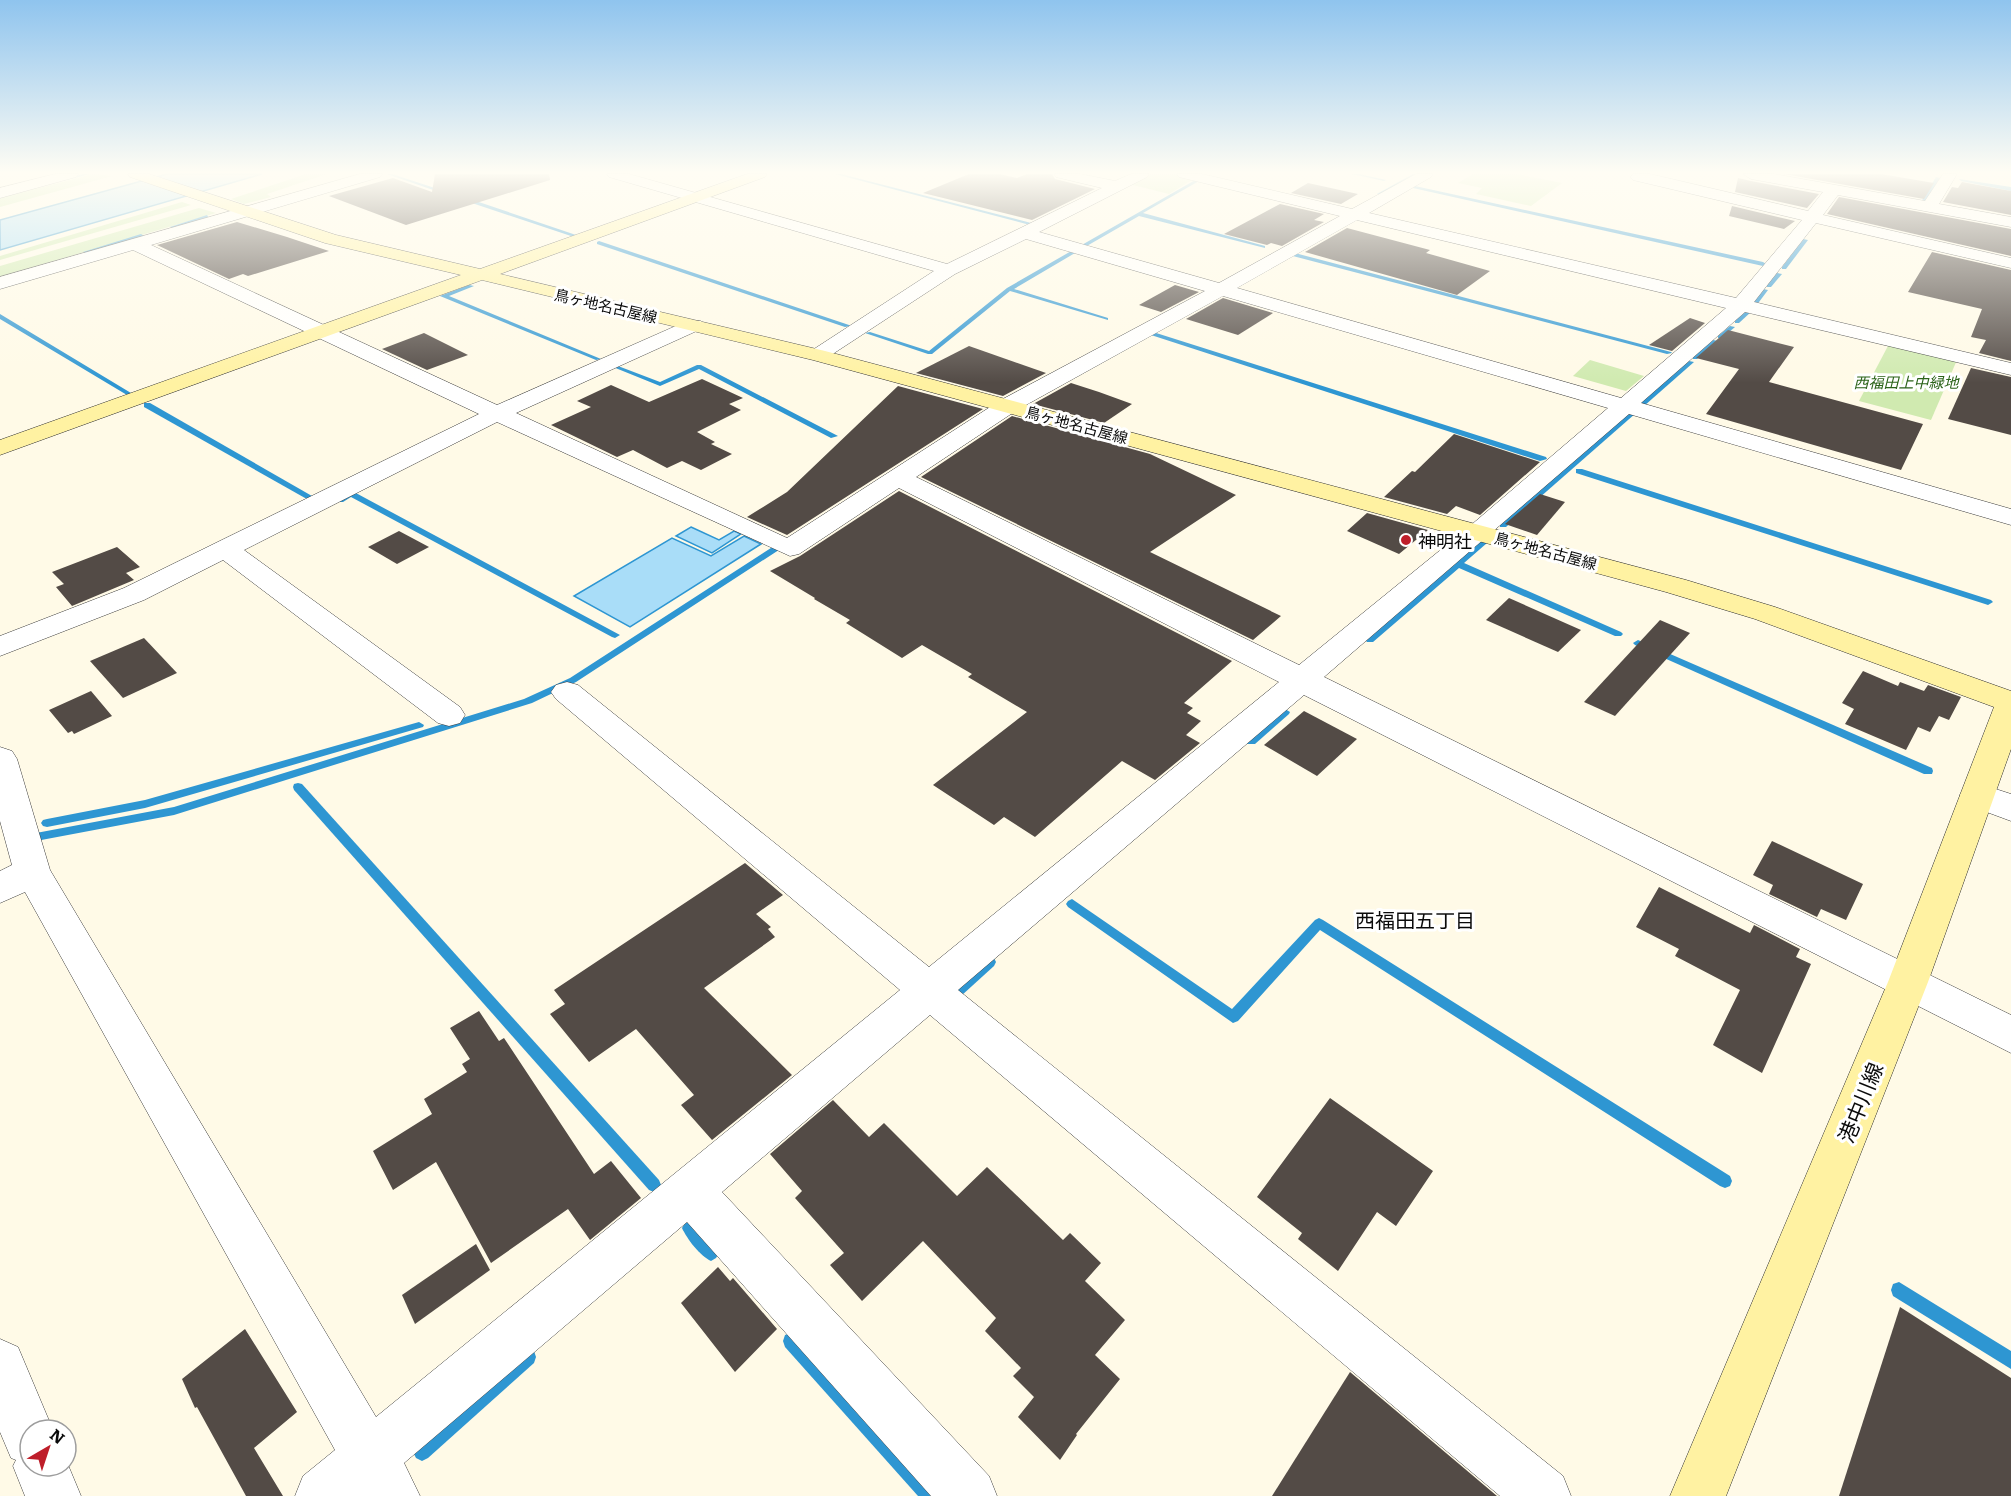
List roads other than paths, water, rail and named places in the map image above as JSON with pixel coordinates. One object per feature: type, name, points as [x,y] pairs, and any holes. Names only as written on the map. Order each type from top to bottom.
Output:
[{"type":"main road","name":"鳥ヶ地名古屋線","points":[[352,244],[818,355],[1479,532],[1765,613],[2011,703]]},
{"type":"main road","points":[[0,448],[565,244]]},
{"type":"main road","name":"港中川線","points":[[1698,1496],[1908,982],[1994,801],[2011,703]]},
{"type":"street","points":[[0,283],[130,244]]},
{"type":"street","points":[[135,244],[321,333],[783,545],[899,478],[1002,403],[1290,244]]},
{"type":"street","points":[[858,244],[949,270]]},
{"type":"street","points":[[818,355],[949,270],[1003,244]]},
{"type":"street","points":[[1062,244],[2011,517]]},
{"type":"street","points":[[1482,244],[2011,369]]},
{"type":"street","points":[[323,1496],[380,1476],[690,1191],[1479,532],[1741,305],[1791,244]]},
{"type":"street","points":[[1928,244],[2011,263]]},
{"type":"street","points":[[0,646],[134,594],[498,413],[694,325]]},
{"type":"street","points":[[899,478],[2011,1035]]},
{"type":"street","points":[[225,549],[448,716]]},
{"type":"street","points":[[567,692],[929,993],[1543,1496]]},
{"type":"street","points":[[0,759],[16,880],[380,1476]]},
{"type":"street","points":[[690,1191],[969,1496]]},
{"type":"street","points":[[0,1365],[21,1418]]},
{"type":"street","points":[[46,1478],[53,1496]]},
{"type":"water","points":[[0,244],[21,244],[0,250]]},
{"type":"water","points":[[691,527],[719,540],[734,531],[741,534],[712,553],[676,536]]},
{"type":"water","points":[[744,536],[761,544],[630,627],[574,596],[672,538],[711,556]]},
{"type":"waterway","points":[[86,252],[114,244]]},
{"type":"waterway","points":[[601,244],[847,326]]},
{"type":"waterway","points":[[1083,246],[1087,244]]},
{"type":"waterway","points":[[1251,244],[1263,247]]},
{"type":"waterway","points":[[1672,244],[1763,264]]},
{"type":"waterway","points":[[1784,268],[1802,244]]},
{"type":"waterway","points":[[1009,289],[1073,252]]},
{"type":"waterway","points":[[1291,254],[1669,353]]},
{"type":"waterway","points":[[1769,286],[1779,274]]},
{"type":"waterway","points":[[471,286],[443,296],[598,359]]},
{"type":"waterway","points":[[868,333],[930,353],[1009,289]]},
{"type":"waterway","points":[[1009,289],[1106,319]]},
{"type":"waterway","points":[[1754,305],[1765,290]]},
{"type":"waterway","points":[[1737,322],[1749,311]]},
{"type":"waterway","points":[[0,316],[129,394]]},
{"type":"waterway","points":[[1720,337],[1732,327]]},
{"type":"waterway","points":[[1153,334],[1543,459]]},
{"type":"waterway","points":[[1695,358],[1715,341]]},
{"type":"waterway","points":[[1641,404],[1691,362]]},
{"type":"waterway","points":[[616,367],[660,384],[699,366],[834,436]]},
{"type":"waterway","points":[[147,405],[308,496]]},
{"type":"waterway","points":[[1503,525],[1632,413]]},
{"type":"waterway","points":[[1579,471],[1988,602]]},
{"type":"waterway","points":[[340,500],[351,494],[615,635]]},
{"type":"waterway","points":[[1458,564],[1484,541]]},
{"type":"waterway","points":[[36,837],[174,811],[528,701],[573,680],[785,542]]},
{"type":"waterway","points":[[1370,640],[1458,564]]},
{"type":"waterway","points":[[1458,564],[1618,634]]},
{"type":"waterway","points":[[1638,643],[1928,771]]},
{"type":"waterway","points":[[1251,741],[1285,712]]},
{"type":"waterway","points":[[47,823],[145,804],[419,725]]},
{"type":"waterway","points":[[298,787],[654,1185]]},
{"type":"waterway","points":[[1072,904],[1233,1017],[1319,923],[1725,1181]]},
{"type":"waterway","points":[[956,992],[990,962]]},
{"type":"waterway","points":[[690,1228],[711,1253]]},
{"type":"waterway","points":[[1899,1290],[2011,1361]]},
{"type":"waterway","points":[[791,1341],[930,1496]]},
{"type":"waterway","points":[[422,1452],[528,1357]]},
{"type":"place","name":"神明社","points":[[1406,540]]},
{"type":"district","name":"西福田五丁目","points":[[1415,919]]},
{"type":"park label","name":"西福田上中緑地","points":[[1906,381]]}]
